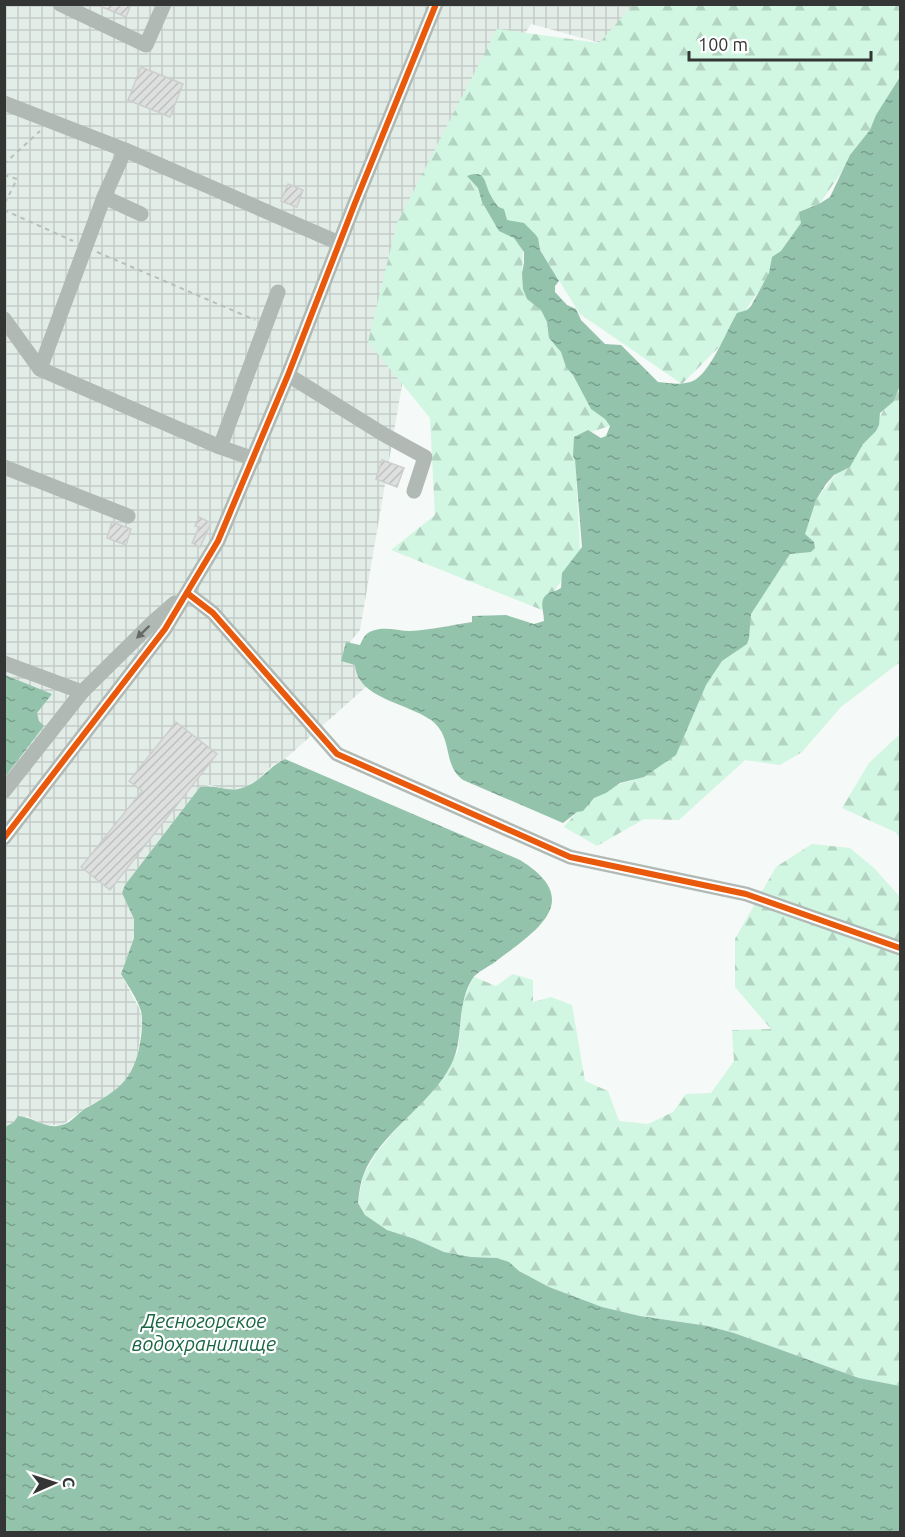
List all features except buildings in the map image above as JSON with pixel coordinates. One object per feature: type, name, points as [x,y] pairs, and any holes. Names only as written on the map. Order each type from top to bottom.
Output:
[{"type":"street","points":[[60,4],[146,45],[164,4]]},
{"type":"street","points":[[4,838],[165,629],[218,541],[254,459],[436,4]]},
{"type":"street","points":[[4,103],[125,150],[339,243]]},
{"type":"street","points":[[40,369],[104,197],[125,150]]},
{"type":"street","points":[[104,197],[141,214]]},
{"type":"street","points":[[220,447],[278,292]]},
{"type":"street","points":[[4,319],[40,369],[220,447],[254,459]]},
{"type":"street","points":[[288,375],[382,434],[425,457],[414,491]]},
{"type":"street","points":[[4,467],[128,516]]},
{"type":"street","points":[[4,791],[82,692],[152,622],[187,593]]},
{"type":"street","points":[[187,593],[213,613],[337,754],[570,857],[746,894],[900,948]]},
{"type":"street","points":[[4,663],[82,692]]},
{"type":"path","points":[[4,175],[17,179],[4,205]]},
{"type":"path","points":[[4,210],[266,325]]},
{"type":"shaded area","points":[[5,5],[680,5],[634,52],[531,24],[439,169],[360,630],[350,642],[368,685],[285,759],[274,764],[252,785],[228,790],[210,785],[200,787],[125,885],[122,893],[134,919],[134,938],[121,974],[140,1010],[142,1023],[137,1059],[130,1077],[115,1092],[87,1107],[62,1125],[44,1125],[27,1116],[5,1127]]},
{"type":"green space","points":[[633,5],[900,5],[900,88],[722,344],[682,384],[580,314],[524,224],[522,273],[610,426],[574,437],[580,552],[542,610],[391,550],[435,515],[430,418],[368,342],[397,223],[497,29],[599,43]]},
{"type":"green space","points":[[900,385],[900,662],[841,707],[802,752],[780,765],[745,760],[679,820],[644,819],[597,846],[564,827],[578,811],[602,792],[632,781],[744,600],[790,553],[802,553],[805,528],[816,500],[879,419]]},
{"type":"green space","points":[[900,734],[900,838],[895,832],[842,808],[869,763]]},
{"type":"green space","points":[[812,844],[850,848],[874,868],[900,897],[900,1386],[859,1378],[734,1333],[708,1326],[640,1316],[602,1307],[549,1287],[519,1271],[508,1262],[497,1258],[471,1257],[444,1252],[387,1230],[365,1215],[358,1203],[363,1176],[377,1152],[449,1068],[458,1051],[463,1000],[474,977],[496,986],[513,974],[533,980],[533,1002],[551,997],[572,1005],[585,1081],[608,1091],[619,1121],[648,1124],[673,1112],[686,1094],[711,1093],[734,1061],[732,1030],[771,1029],[735,987],[735,939],[776,867]]},
{"type":"water","points":[[900,77],[900,385],[894,401],[880,413],[876,431],[863,444],[850,467],[834,475],[816,500],[805,534],[814,542],[815,548],[811,552],[790,554],[751,614],[747,644],[722,661],[706,685],[676,755],[644,777],[620,783],[594,798],[583,811],[577,812],[563,823],[463,780],[452,767],[443,734],[431,720],[374,692],[364,685],[355,665],[341,661],[346,642],[360,645],[366,635],[377,630],[434,629],[472,622],[472,616],[506,615],[534,624],[544,621],[542,605],[544,598],[561,588],[562,573],[582,547],[573,456],[574,437],[588,430],[601,438],[606,436],[610,426],[605,419],[591,409],[573,375],[566,367],[561,352],[549,338],[547,322],[541,310],[527,299],[523,289],[524,252],[514,238],[499,231],[482,202],[478,188],[467,176],[481,175],[498,207],[504,209],[507,220],[524,223],[535,234],[540,250],[559,281],[555,286],[555,292],[567,305],[576,309],[581,320],[605,344],[621,345],[658,382],[686,383],[701,375],[719,349],[737,313],[751,306],[769,273],[772,257],[781,251],[801,223],[799,212],[830,197],[850,155],[870,130],[876,115]]},
{"type":"water","points":[[5,675],[52,694],[37,713],[39,721],[44,726],[5,777]]},
{"type":"water","name":"Десногорское водохранилище","points":[[285,759],[520,860],[540,875],[550,889],[552,902],[548,915],[538,927],[473,978],[467,988],[458,1044],[451,1065],[431,1094],[381,1146],[363,1176],[358,1203],[365,1215],[387,1230],[444,1252],[471,1257],[497,1258],[509,1262],[519,1271],[549,1287],[602,1307],[640,1316],[708,1326],[734,1333],[859,1378],[900,1386],[900,1532],[5,1532],[5,1127],[14,1122],[18,1116],[51,1126],[66,1124],[116,1089],[129,1075],[134,1066],[141,1039],[142,1023],[139,1006],[121,974],[134,938],[134,919],[122,893],[125,885],[200,787],[232,790],[242,788]]},
{"type":"cycle path","points":[[4,838],[165,629],[218,541],[288,375],[436,4]]},
{"type":"cycle path","points":[[187,593],[213,613],[337,754],[570,857],[746,894],[900,948]]}]
